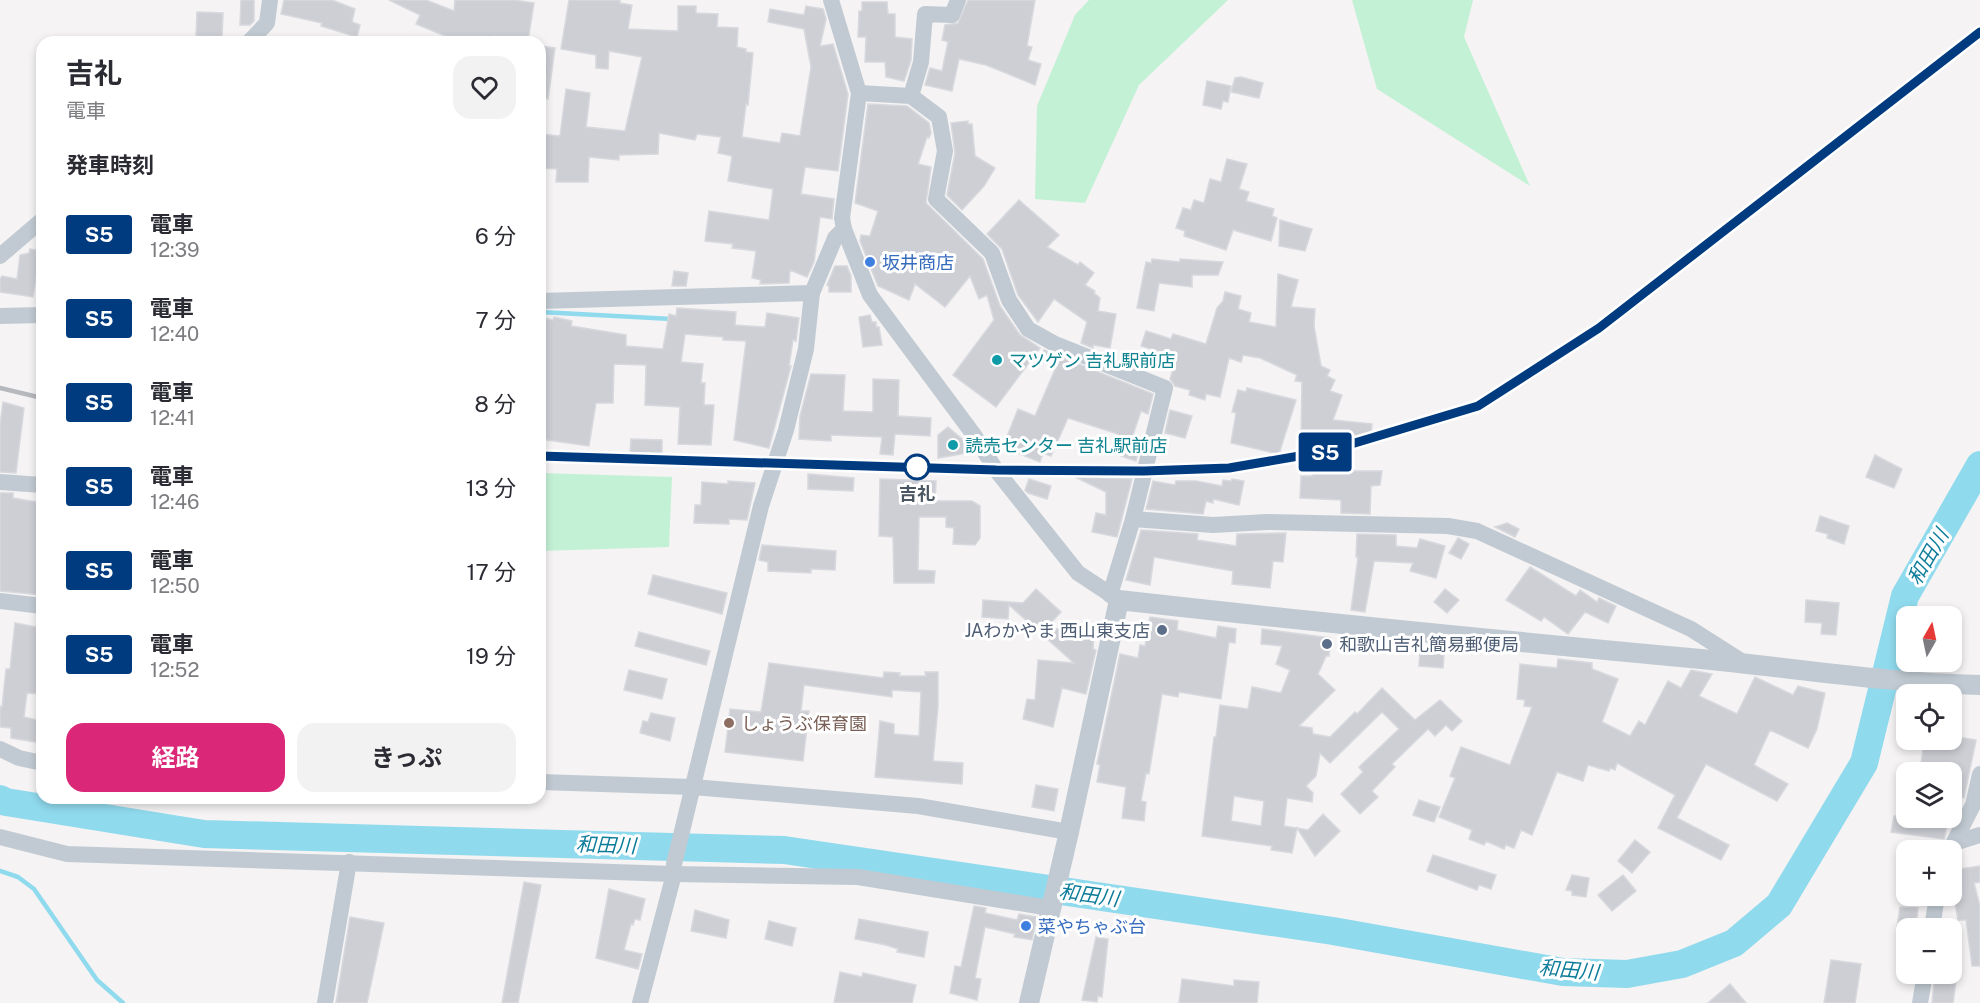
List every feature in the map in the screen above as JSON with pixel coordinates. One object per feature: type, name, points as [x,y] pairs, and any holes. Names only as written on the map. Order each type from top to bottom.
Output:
[{"type":"street","points":[[255,36],[267,23],[270,0]]},
{"type":"street","points":[[831,0],[859,93],[842,218],[844,229],[870,296],[974,435],[996,470],[1078,573],[1115,598],[1365,627],[1928,684],[1980,686]]},
{"type":"street","points":[[911,96],[921,62],[926,14],[952,15],[958,0]]},
{"type":"street","points":[[859,93],[911,96],[939,117],[945,151],[936,199],[992,253],[1009,300],[1028,329],[1055,344],[1165,388],[1115,598],[1069,832],[1029,1003]]},
{"type":"street","points":[[0,256],[36,225]]},
{"type":"street","points":[[640,1003],[761,506],[786,430],[806,349],[812,293],[835,238],[844,229]]},
{"type":"street","points":[[546,301],[812,293]]},
{"type":"street","points":[[0,316],[36,315]]},
{"type":"street","points":[[0,482],[36,485]]},
{"type":"street","points":[[1133,519],[1213,525],[1267,522],[1448,526],[1477,531],[1691,629],[1746,664]]},
{"type":"street","points":[[0,601],[36,605]]},
{"type":"street","points":[[0,749],[19,759],[36,762]]},
{"type":"street","points":[[1956,840],[1973,805],[1980,774]]},
{"type":"street","points":[[546,782],[918,806],[1069,832]]},
{"type":"street","points":[[1962,843],[1980,835]]},
{"type":"street","points":[[0,837],[67,854],[674,869],[858,877],[1051,904]]},
{"type":"street","points":[[325,1003],[349,862]]},
{"type":"street","points":[[1920,1003],[1923,984]]},
{"type":"green space","points":[[1089,0],[1228,0],[1139,85],[1085,203],[1035,199],[1037,106],[1075,15]]},
{"type":"green space","points":[[1352,0],[1473,0],[1464,37],[1530,186],[1377,89]]},
{"type":"green space","points":[[546,473],[672,477],[669,547],[546,551]]},
{"type":"building","points":[[241,0],[254,0],[254,21],[250,25],[240,25]]},
{"type":"building","points":[[284,0],[332,0],[355,9],[352,22],[360,25],[357,36],[354,36],[321,26],[322,23],[281,14]]},
{"type":"building","points":[[389,0],[426,0],[454,11],[455,0],[514,0],[534,3],[529,36],[445,36],[416,24],[420,15]]},
{"type":"building","points":[[569,0],[620,0],[620,3],[632,5],[628,29],[678,31],[678,6],[696,6],[696,13],[718,14],[717,27],[738,28],[737,47],[753,53],[742,137],[780,143],[782,133],[800,136],[811,67],[804,29],[768,22],[770,9],[804,15],[806,6],[823,9],[826,19],[820,46],[833,44],[848,94],[838,171],[805,167],[801,194],[834,199],[832,219],[820,217],[814,262],[807,277],[790,270],[789,283],[760,284],[761,280],[752,278],[756,251],[732,248],[733,244],[705,241],[709,211],[769,220],[773,189],[728,181],[732,156],[718,153],[721,137],[697,134],[695,140],[659,133],[658,154],[619,155],[619,160],[589,157],[588,182],[556,182],[557,169],[546,168],[546,135],[560,136],[566,89],[590,93],[586,127],[625,131],[642,57],[609,51],[608,69],[596,68],[596,55],[561,49]]},
{"type":"building","points":[[968,0],[1035,0],[1027,46],[1032,47],[1028,60],[1041,64],[1035,85],[986,65],[959,59],[952,91],[925,85],[930,68],[942,71],[948,42],[942,40],[945,25],[958,23]]},
{"type":"building","points":[[862,2],[887,2],[888,14],[895,14],[895,37],[912,39],[911,60],[904,81],[886,77],[885,62],[865,62],[866,37],[858,37],[859,11],[862,11]]},
{"type":"building","points":[[197,12],[223,13],[222,36],[196,36]]},
{"type":"building","points":[[546,47],[555,48],[548,99],[546,99]]},
{"type":"building","points":[[1241,77],[1263,83],[1259,98],[1231,92],[1235,78]]},
{"type":"building","points":[[1207,81],[1231,86],[1228,102],[1223,101],[1221,109],[1203,105]]},
{"type":"building","points":[[868,104],[907,106],[929,123],[931,133],[929,138],[927,137],[918,164],[931,167],[926,203],[983,259],[1000,306],[1020,335],[1040,348],[996,407],[953,375],[994,320],[987,295],[979,299],[970,276],[945,307],[915,284],[909,300],[878,286],[860,241],[861,235],[870,236],[878,211],[855,203]]},
{"type":"building","points":[[968,121],[968,124],[972,124],[975,156],[995,168],[984,186],[962,210],[947,195],[955,153],[951,123]]},
{"type":"building","points":[[1227,159],[1247,164],[1239,189],[1249,192],[1246,201],[1274,209],[1272,216],[1277,218],[1271,241],[1233,230],[1226,250],[1184,236],[1185,231],[1176,228],[1183,208],[1191,210],[1194,200],[1204,203],[1210,179],[1221,182]]},
{"type":"building","points":[[1019,200],[1059,235],[1047,247],[1078,265],[1080,262],[1094,273],[1085,285],[1095,291],[1094,293],[1100,298],[1098,311],[1116,314],[1110,348],[1093,345],[1093,348],[1081,343],[1087,322],[1054,299],[1038,322],[1018,295],[1002,249],[987,234]]},
{"type":"building","points":[[1280,220],[1312,229],[1305,251],[1279,246]]},
{"type":"building","points":[[30,249],[36,250],[36,278],[33,297],[0,292],[2,276],[17,279],[20,255],[29,253]]},
{"type":"building","points":[[1152,259],[1180,262],[1180,259],[1223,262],[1218,275],[1192,275],[1192,287],[1159,283],[1154,311],[1137,308],[1146,262],[1151,263]]},
{"type":"building","points":[[835,266],[847,266],[851,276],[851,292],[829,292],[827,285]]},
{"type":"building","points":[[674,271],[688,273],[686,286],[672,286]]},
{"type":"building","points":[[1278,274],[1298,280],[1291,307],[1315,309],[1314,326],[1321,366],[1330,370],[1327,376],[1335,380],[1330,391],[1342,395],[1333,420],[1372,424],[1371,436],[1331,445],[1301,436],[1302,382],[1295,381],[1297,375],[1260,358],[1243,355],[1241,362],[1229,358],[1220,397],[1206,394],[1205,400],[1189,395],[1190,390],[1175,386],[1170,379],[1177,357],[1141,346],[1146,331],[1171,339],[1173,334],[1206,344],[1217,308],[1223,301],[1225,292],[1241,296],[1238,309],[1251,313],[1249,322],[1276,327]]},
{"type":"building","points":[[677,308],[736,312],[735,325],[765,327],[767,313],[799,318],[796,341],[793,340],[789,366],[791,366],[769,448],[734,440],[746,341],[685,334],[681,362],[703,364],[701,383],[705,383],[704,405],[714,405],[711,445],[678,444],[680,407],[645,405],[646,365],[614,364],[613,403],[596,403],[589,446],[546,440],[546,318],[553,320],[554,317],[572,321],[571,326],[626,335],[626,346],[663,349],[669,314],[676,316]]},
{"type":"building","points":[[870,315],[872,322],[876,322],[876,327],[879,327],[882,345],[863,347],[859,317]]},
{"type":"building","points":[[1044,350],[1153,394],[1148,414],[1141,411],[1131,441],[1140,444],[1136,461],[1112,453],[1118,434],[1068,418],[1051,456],[1043,453],[1040,462],[1017,453],[1010,441],[1006,439],[1018,409],[1035,416],[1056,367],[1039,361]]},
{"type":"building","points":[[811,374],[845,375],[843,411],[873,412],[873,379],[899,380],[898,416],[931,418],[930,436],[895,434],[893,455],[880,454],[882,437],[831,435],[831,441],[799,439],[800,416]]},
{"type":"building","points":[[1247,388],[1296,400],[1279,454],[1231,443],[1236,413],[1232,412],[1238,390],[1246,392]]},
{"type":"building","points":[[3,402],[24,408],[16,473],[0,472],[0,425]]},
{"type":"building","points":[[1170,410],[1192,416],[1185,438],[1165,433]]},
{"type":"building","name":"読売センター 吉礼駅前店","points":[[948,427],[967,443],[973,452],[938,458],[938,435]]},
{"type":"building","points":[[631,439],[662,440],[662,454],[630,453]]},
{"type":"building","points":[[1875,455],[1902,469],[1894,488],[1866,477]]},
{"type":"building","points":[[1342,471],[1382,471],[1380,485],[1371,486],[1370,514],[1341,513],[1341,500],[1300,498],[1301,476],[1312,476],[1312,472],[1342,473]]},
{"type":"building","points":[[808,474],[854,478],[853,491],[808,489]]},
{"type":"building","points":[[1075,477],[1132,479],[1117,537],[1092,532],[1096,513],[1106,515],[1106,492]]},
{"type":"building","points":[[880,479],[936,481],[935,501],[972,501],[980,506],[980,538],[975,545],[953,544],[954,528],[946,527],[946,517],[919,517],[918,570],[935,571],[934,583],[894,583],[893,537],[879,536]]},
{"type":"building","points":[[1029,479],[1051,486],[1047,499],[1025,490]]},
{"type":"building","points":[[1232,479],[1244,481],[1239,505],[1213,499],[1213,503],[1206,501],[1203,514],[1146,509],[1153,481],[1175,485],[1176,481],[1196,481],[1222,486],[1223,480],[1231,481]]},
{"type":"building","points":[[728,481],[755,483],[747,520],[729,519],[729,524],[694,523],[695,505],[701,505],[702,482],[728,484]]},
{"type":"building","points":[[0,493],[13,493],[13,498],[36,502],[36,594],[0,591]]},
{"type":"building","points":[[1820,516],[1849,526],[1844,544],[1827,538],[1828,534],[1816,531]]},
{"type":"building","points":[[1507,523],[1519,529],[1515,537],[1495,527]]},
{"type":"building","points":[[1141,530],[1198,534],[1197,540],[1236,546],[1237,534],[1286,533],[1283,562],[1273,561],[1270,588],[1232,584],[1233,571],[1154,557],[1150,585],[1126,580]]},
{"type":"building","points":[[1357,534],[1396,535],[1396,546],[1417,548],[1420,539],[1445,546],[1436,578],[1410,571],[1413,563],[1374,561],[1365,612],[1351,610],[1358,557],[1356,557]]},
{"type":"building","points":[[1458,538],[1469,544],[1461,559],[1449,553]]},
{"type":"building","points":[[762,545],[836,551],[835,570],[811,569],[811,573],[768,571],[768,562],[759,560]]},
{"type":"building","points":[[1530,567],[1576,596],[1580,590],[1597,602],[1599,598],[1616,606],[1608,623],[1585,612],[1568,634],[1544,617],[1541,621],[1506,600]]},
{"type":"building","points":[[653,575],[727,593],[722,614],[648,594]]},
{"type":"building","points":[[1036,589],[1061,612],[1046,628],[1094,632],[1093,649],[1096,650],[1086,694],[1062,688],[1053,727],[1023,719],[1027,699],[1035,700],[1038,660],[1074,663],[1009,605],[1008,619],[982,617],[983,600],[1023,603]]},
{"type":"building","points":[[1445,589],[1459,600],[1447,613],[1434,602]]},
{"type":"building","points":[[1806,600],[1839,603],[1836,635],[1821,634],[1822,623],[1805,622]]},
{"type":"building","points":[[1150,617],[1178,621],[1177,630],[1216,638],[1218,626],[1236,629],[1235,643],[1229,642],[1221,699],[1179,692],[1178,697],[1162,694],[1149,774],[1146,773],[1141,801],[1146,802],[1144,821],[1122,818],[1126,787],[1097,782],[1100,765],[1097,764],[1120,654],[1138,658],[1140,645],[1145,646]]},
{"type":"building","points":[[15,623],[36,627],[36,694],[27,693],[24,717],[36,720],[36,742],[11,738],[11,728],[0,727],[0,706],[2,707],[6,669],[10,669]]},
{"type":"building","points":[[1262,629],[1330,638],[1329,656],[1326,656],[1318,674],[1335,690],[1299,726],[1312,728],[1313,734],[1330,737],[1382,688],[1415,720],[1440,700],[1462,721],[1452,731],[1446,725],[1435,736],[1428,729],[1392,764],[1395,767],[1372,791],[1378,797],[1360,814],[1341,794],[1363,772],[1359,767],[1399,729],[1382,712],[1330,763],[1320,753],[1316,776],[1306,786],[1313,793],[1312,802],[1287,798],[1284,826],[1297,828],[1292,853],[1271,850],[1272,846],[1202,836],[1220,705],[1248,709],[1252,687],[1281,693],[1290,670],[1276,664],[1282,646],[1261,644]],"holes":[[[1234,796],[1264,801],[1261,826],[1231,821]]]},
{"type":"building","points":[[639,632],[710,651],[706,665],[635,646]]},
{"type":"building","points":[[1423,648],[1440,650],[1440,654],[1444,655],[1443,668],[1419,666],[1420,650]]},
{"type":"building","points":[[1558,659],[1592,663],[1592,669],[1618,679],[1602,722],[1630,736],[1639,721],[1645,725],[1668,681],[1681,688],[1691,670],[1712,674],[1699,696],[1737,714],[1755,677],[1793,695],[1798,686],[1825,693],[1817,729],[1808,748],[1770,730],[1754,765],[1788,784],[1777,801],[1706,764],[1677,818],[1729,845],[1721,860],[1658,828],[1675,795],[1617,763],[1615,770],[1610,768],[1609,771],[1588,765],[1583,781],[1557,772],[1532,835],[1521,830],[1514,848],[1506,845],[1504,849],[1486,841],[1484,845],[1469,839],[1472,830],[1439,817],[1455,778],[1450,776],[1461,747],[1510,765],[1532,707],[1524,706],[1525,700],[1517,699],[1520,664],[1557,668]]},
{"type":"building","points":[[769,663],[883,678],[884,672],[900,673],[899,676],[926,676],[925,672],[938,672],[938,707],[933,761],[963,763],[962,784],[875,777],[880,721],[894,724],[894,734],[919,736],[921,692],[892,690],[892,697],[804,685],[801,711],[809,711],[803,761],[725,752],[730,709],[761,712]]},
{"type":"building","points":[[629,670],[667,679],[662,699],[624,690]]},
{"type":"building","points":[[651,713],[675,718],[670,741],[640,733],[643,721],[648,722]]},
{"type":"building","points":[[1962,738],[1976,740],[1964,798],[1962,798],[1962,762],[1921,762],[1923,750],[1962,750]]},
{"type":"building","points":[[1036,785],[1058,789],[1054,811],[1032,807]]},
{"type":"building","points":[[1419,800],[1440,807],[1434,822],[1413,815]]},
{"type":"building","points":[[1323,814],[1340,831],[1315,856],[1297,828],[1308,830]]},
{"type":"building","points":[[1894,816],[1896,816],[1896,828],[1946,828],[1944,839],[1891,832]]},
{"type":"building","points":[[1635,840],[1650,852],[1632,873],[1618,861]]},
{"type":"building","points":[[1433,855],[1496,875],[1491,889],[1479,885],[1477,890],[1427,871]]},
{"type":"building","points":[[1980,866],[1980,882],[1974,883],[1980,906],[1980,966],[1972,966],[1966,920],[1958,918],[1956,906],[1962,906],[1962,869]]},
{"type":"building","points":[[1572,875],[1589,878],[1586,897],[1572,895],[1572,891],[1566,890]]},
{"type":"building","points":[[1623,875],[1636,891],[1612,911],[1598,895]]},
{"type":"building","points":[[524,882],[541,885],[518,1003],[502,1003]]},
{"type":"building","points":[[609,889],[645,899],[640,920],[635,919],[633,925],[631,924],[624,950],[642,954],[638,969],[596,958]]},
{"type":"building","points":[[974,906],[986,908],[985,913],[1017,920],[1019,914],[1037,917],[1032,940],[1014,937],[1015,934],[985,927],[975,978],[981,979],[977,1000],[950,993],[955,966],[961,967]]},
{"type":"building","points":[[1900,907],[1918,908],[1917,918],[1898,918]]},
{"type":"building","points":[[695,910],[729,920],[726,938],[691,931]]},
{"type":"building","points":[[350,917],[384,923],[367,1003],[336,1003]]},
{"type":"building","points":[[859,919],[928,932],[924,957],[897,952],[898,949],[886,945],[855,939]]},
{"type":"building","points":[[769,921],[796,928],[792,946],[765,939]]},
{"type":"building","points":[[1096,937],[1108,939],[1102,997],[1098,996],[1097,1002],[1082,1000]]},
{"type":"building","points":[[1831,960],[1861,964],[1855,1003],[1824,1003]]},
{"type":"building","points":[[840,972],[862,977],[863,973],[916,985],[912,1003],[834,1003]]},
{"type":"building","points":[[1182,979],[1234,986],[1234,980],[1259,982],[1257,1003],[1179,1003]]},
{"type":"building","points":[[1730,984],[1746,1003],[1708,1003]]},
{"type":"building","points":[[1934,984],[1956,984],[1953,1003],[1932,1003]]},
{"type":"waterway","points":[[546,312],[672,319]]},
{"type":"waterway","name":"和田川","points":[[0,799],[6,802],[204,834],[784,850],[1333,931],[1563,972],[1627,974],[1682,964],[1734,943],[1779,905],[1864,763],[1905,596],[1980,465]]},
{"type":"waterway","points":[[0,871],[18,877],[34,889],[97,980],[123,1003]]},
{"type":"railway","points":[[546,456],[996,470],[1144,471],[1229,467],[1328,451],[1478,406],[1599,328],[1980,32]]},
{"type":"railway","points":[[0,388],[36,397]]},
{"type":"train","name":"S5","points":[[546,456],[996,470],[1144,471],[1229,468],[1328,451],[1478,406],[1599,328],[1980,32]]},
{"type":"place","name":"坂井商店","points":[[870,262]]},
{"type":"place","name":"マツゲン 吉礼駅前店","points":[[997,360]]},
{"type":"place","name":"読売センター 吉礼駅前店","points":[[953,445]]},
{"type":"place","name":"吉礼","points":[[917,467]]},
{"type":"place","name":"JAわかやま 西山東支店","points":[[1162,630]]},
{"type":"place","name":"和歌山吉礼簡易郵便局","points":[[1327,644]]},
{"type":"place","name":"しょうぶ保育園","points":[[729,723]]},
{"type":"place","name":"菜やちゃぶ台","points":[[1026,926]]}]
